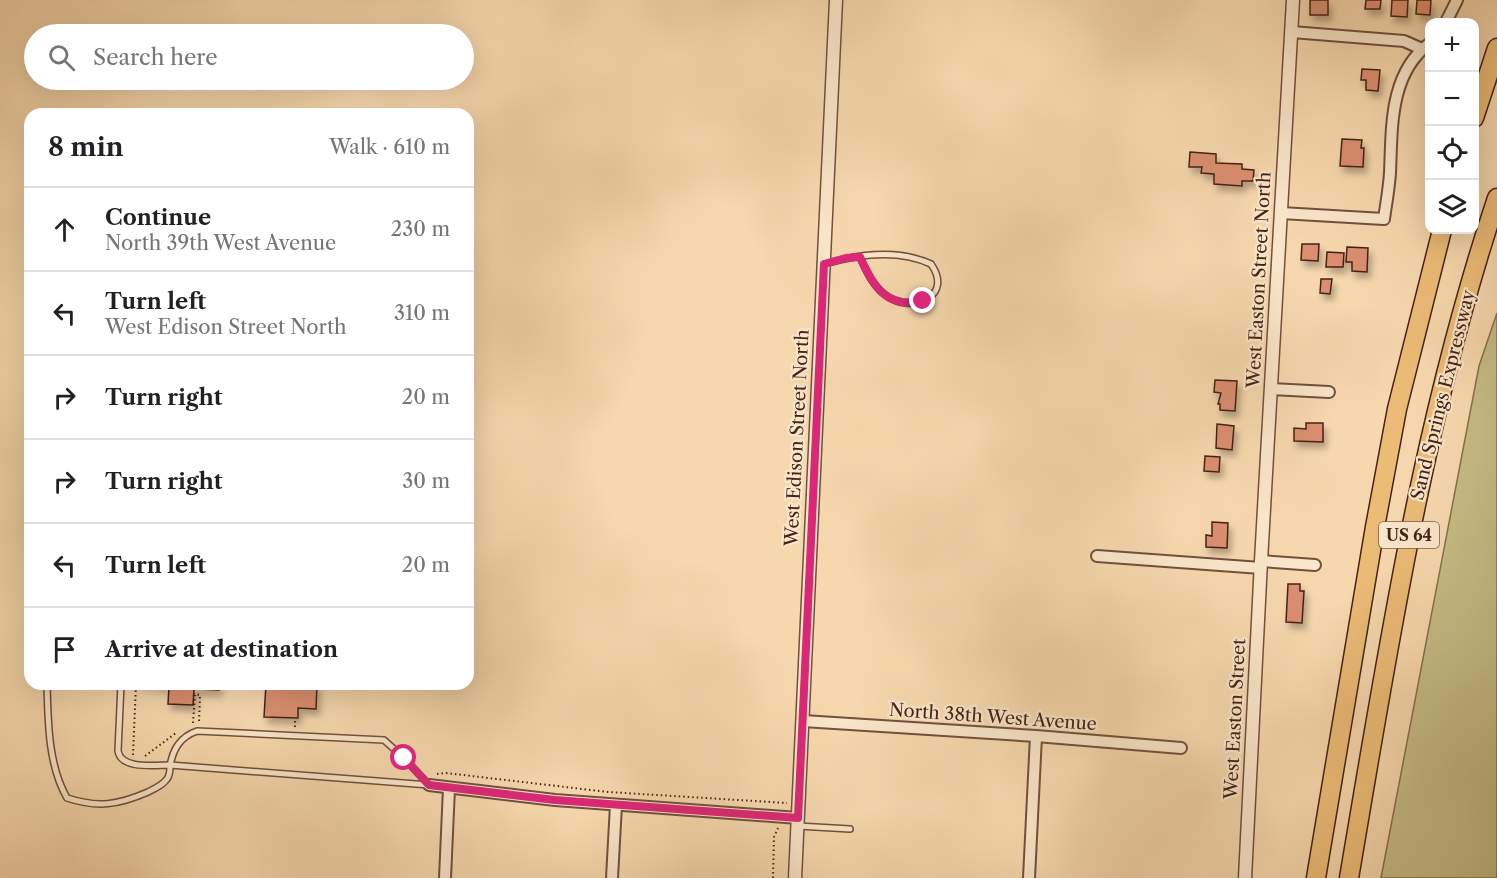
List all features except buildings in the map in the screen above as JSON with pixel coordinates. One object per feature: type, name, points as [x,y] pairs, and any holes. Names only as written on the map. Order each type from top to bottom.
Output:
[{"type":"highway","points":[[1479,103],[1497,48]]},
{"type":"highway","name":"Sand Springs Expressway","points":[[1349,878],[1416,500],[1450,358],[1497,198]]},
{"type":"highway","name":"Sand Springs Expressway","points":[[1316,878],[1397,409],[1441,234]]},
{"type":"street","name":"West Edison Street North","points":[[795,878],[836,0]]},
{"type":"street","name":"West Easton Street North","points":[[1261,564],[1293,0]]},
{"type":"street","points":[[1448,18],[1457,0]]},
{"type":"street","points":[[1292,32],[1404,41],[1425,46]]},
{"type":"street","points":[[1281,213],[1384,219],[1390,175],[1394,107],[1404,77],[1425,47]]},
{"type":"street","points":[[1271,389],[1329,392]]},
{"type":"street","points":[[1097,556],[1315,566]]},
{"type":"street","name":"West Easton Street","points":[[1245,878],[1261,564]]},
{"type":"street","name":"North 38th West Avenue","points":[[803,722],[1036,736],[1181,748]]},
{"type":"street","points":[[1029,878],[1036,736]]},
{"type":"street","points":[[430,780],[449,788],[500,795],[779,817],[798,822]]},
{"type":"street","points":[[445,878],[449,788]]},
{"type":"street","points":[[612,878],[616,805]]},
{"type":"lane","points":[[824,264],[846,258],[888,254],[911,256],[931,264],[939,279],[938,289],[932,298],[910,304],[899,302],[888,297],[878,288],[868,276],[860,257]]},
{"type":"lane","points":[[47,690],[52,751],[60,786],[67,798],[85,804],[110,805],[128,801],[154,789],[166,780],[174,749],[184,738],[197,731],[376,738],[391,745],[430,780]]},
{"type":"lane","points":[[121,690],[119,756],[132,764],[430,780]]},
{"type":"lane","points":[[798,822],[850,829]]},
{"type":"path","points":[[136,690],[132,755],[146,756],[183,727]]},
{"type":"path","points":[[194,694],[200,695],[199,723],[193,723],[194,694]]},
{"type":"path","points":[[295,718],[295,728]]},
{"type":"path","points":[[430,780],[446,773],[608,792],[799,804]]},
{"type":"path","points":[[773,878],[774,837],[778,830],[780,802]]},
{"type":"shaded area","points":[[1497,313],[1497,878],[1381,878],[1479,366]]},
{"type":"route","points":[[404,758],[429,785],[555,800],[798,818],[824,264],[860,257],[868,276],[888,297],[910,304],[923,301]]}]
